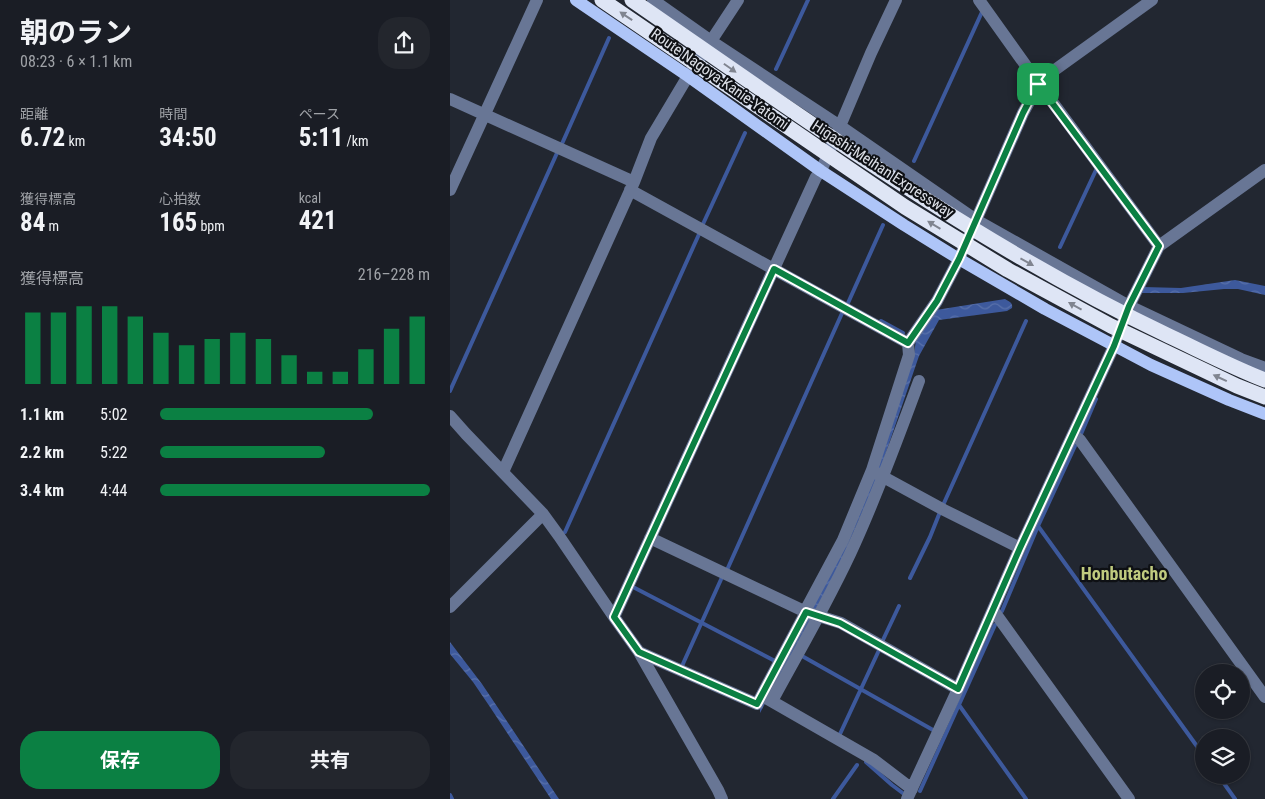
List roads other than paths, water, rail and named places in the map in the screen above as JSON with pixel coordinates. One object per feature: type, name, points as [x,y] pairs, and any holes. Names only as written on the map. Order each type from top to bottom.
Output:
[{"type":"highway","name":"Higashi-Meihan Expressway","points":[[602,0],[905,207],[1008,270],[1111,326],[1237,386],[1265,397]]},
{"type":"highway","name":"Higashi-Meihan Expressway","points":[[632,0],[834,139],[914,192],[1016,255],[1118,312],[1265,380]]},
{"type":"main road","name":"Route Nagoya-Kanie-Yatomi","points":[[576,0],[688,76],[821,171],[959,259],[1114,346],[1177,377],[1265,414]]},
{"type":"street","points":[[450,190],[537,0]]},
{"type":"street","points":[[653,0],[711,42],[840,126],[976,220],[1129,306],[1241,359],[1265,368]]},
{"type":"street","points":[[502,472],[632,186],[651,138],[688,76],[738,0]]},
{"type":"street","points":[[614,617],[816,177],[821,171],[871,53],[896,0]]},
{"type":"street","points":[[979,0],[1038,84],[1159,246]]},
{"type":"street","points":[[877,473],[909,356],[908,343],[937,301],[959,259],[1023,113],[1038,84],[1152,0]]},
{"type":"street","points":[[450,99],[632,186],[774,269],[908,343]]},
{"type":"street","points":[[766,699],[874,760],[913,794],[1020,548],[1114,346],[1129,306],[1159,246],[1265,170]]},
{"type":"street","points":[[639,652],[757,704],[766,699],[811,613],[843,540],[877,473],[919,381]]},
{"type":"street","points":[[450,416],[543,514],[559,536],[639,652],[722,799]]},
{"type":"street","points":[[1073,435],[1080,440],[1265,697]]},
{"type":"street","points":[[877,473],[944,510],[1020,548]]},
{"type":"street","points":[[450,607],[543,514]]},
{"type":"street","points":[[650,538],[811,613],[840,623],[958,689]]},
{"type":"street","points":[[993,610],[1130,799]]},
{"type":"water","points":[[1235,280],[1265,286],[1265,295],[1238,289],[1183,293],[1142,293],[1143,287],[1181,288]]},
{"type":"water","points":[[1005,299],[1012,305],[1012,308],[1007,311],[939,320],[919,356],[878,476],[839,566],[760,713],[760,709],[845,542],[913,360],[916,340],[936,310]]},
{"type":"water","points":[[450,642],[482,684],[559,799],[551,799],[473,682],[450,654]]},
{"type":"waterway","points":[[776,69],[808,0]]},
{"type":"waterway","points":[[914,161],[982,12]]},
{"type":"waterway","points":[[561,146],[609,38]]},
{"type":"waterway","points":[[703,224],[745,133]]},
{"type":"waterway","points":[[450,391],[557,153]]},
{"type":"waterway","points":[[1060,247],[1096,170]]},
{"type":"waterway","points":[[848,303],[883,225]]},
{"type":"waterway","points":[[565,532],[700,232]]},
{"type":"waterway","points":[[727,570],[843,311]]},
{"type":"waterway","points":[[881,321],[903,333]]},
{"type":"waterway","points":[[944,503],[1026,321]]},
{"type":"waterway","points":[[1081,434],[1096,399]]},
{"type":"waterway","points":[[1002,611],[1075,446]]},
{"type":"waterway","points":[[910,578],[940,512]]},
{"type":"waterway","points":[[1038,526],[1195,744]]},
{"type":"waterway","points":[[682,666],[723,575]]},
{"type":"waterway","points":[[633,587],[775,661]]},
{"type":"waterway","points":[[882,642],[899,606]]},
{"type":"waterway","points":[[920,791],[995,625]]},
{"type":"waterway","points":[[840,734],[880,648]]},
{"type":"waterway","points":[[802,656],[933,730]]},
{"type":"waterway","points":[[959,705],[1026,799]]},
{"type":"waterway","points":[[866,762],[904,794]]},
{"type":"waterway","points":[[833,799],[857,765]]},
{"type":"waterway","points":[[1224,784],[1235,799]]},
{"type":"waterway","points":[[450,795],[452,799]]},
{"type":"district","name":"Honbutacho","points":[[1124,574]]}]
